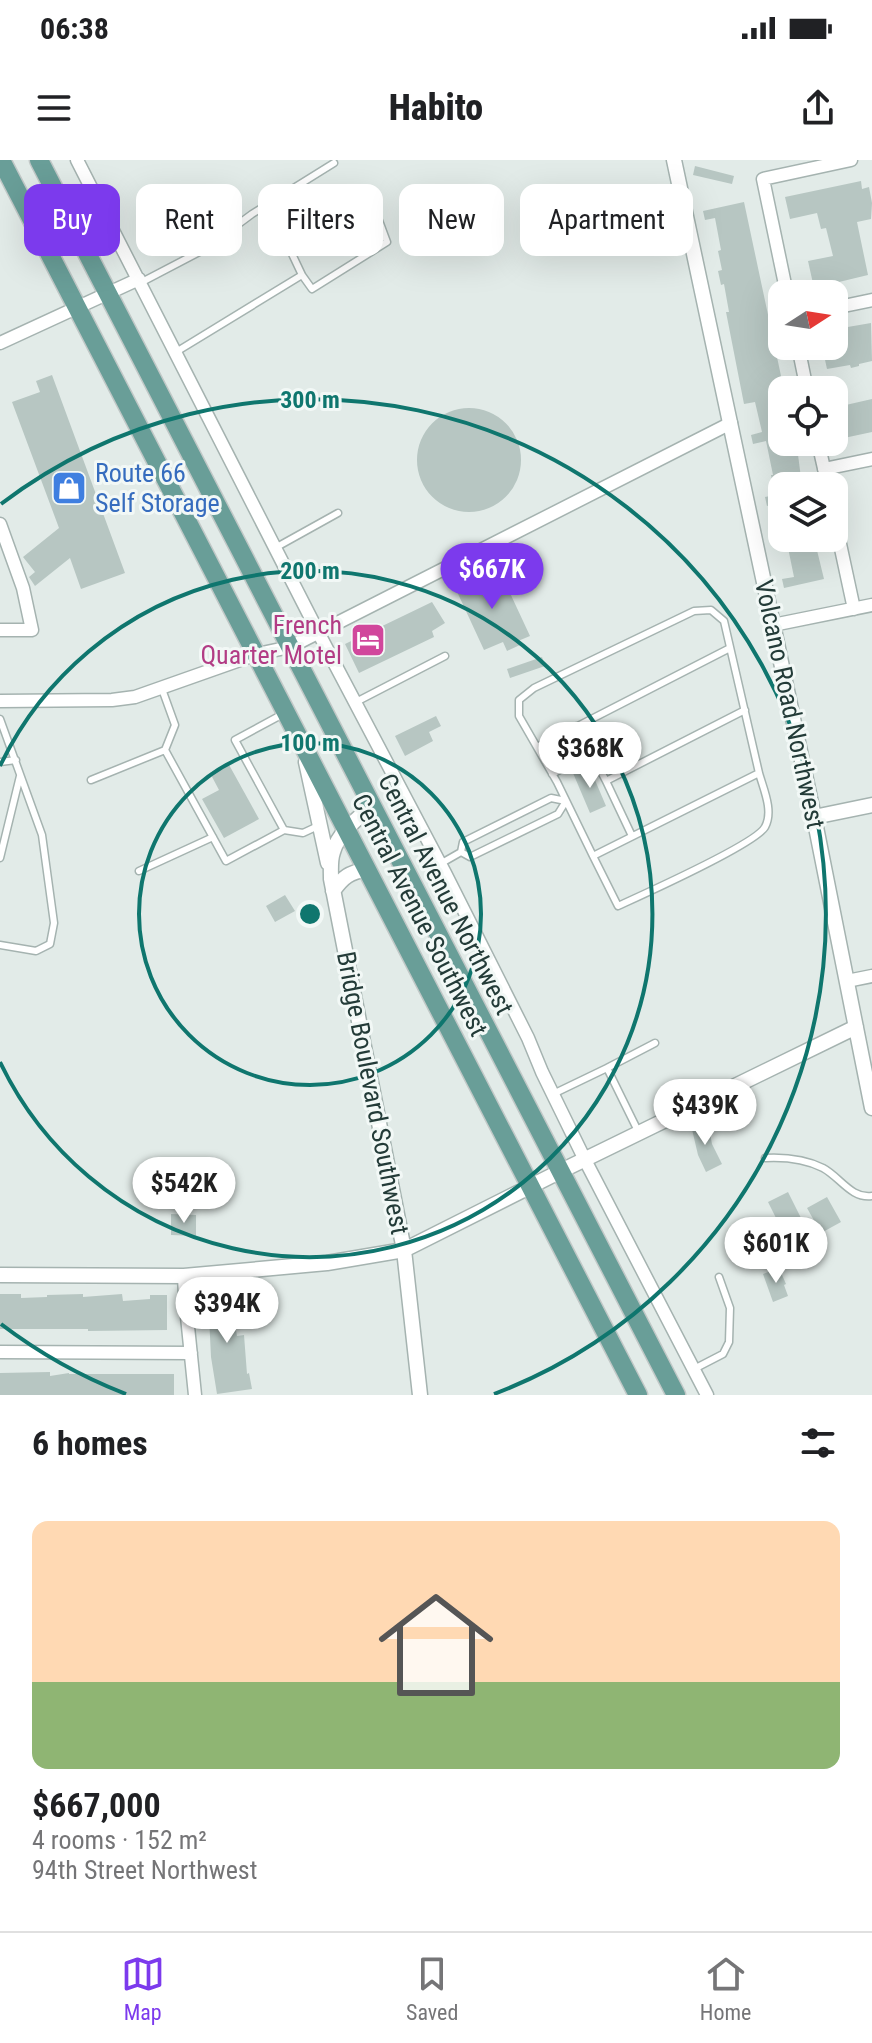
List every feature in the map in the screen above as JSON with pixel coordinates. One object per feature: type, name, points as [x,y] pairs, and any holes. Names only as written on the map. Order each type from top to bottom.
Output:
[{"type":"main road","name":"Central Avenue Southwest","points":[[1,160],[638,1395]]},
{"type":"main road","name":"Central Avenue Northwest","points":[[39,160],[676,1395]]},
{"type":"street","name":"Central Avenue Northwest","points":[[77,160],[440,864],[528,1038],[585,1160],[707,1395]]},
{"type":"street","name":"Volcano Road Northwest","points":[[674,160],[814,817],[872,1108]]},
{"type":"street","points":[[784,280],[763,179],[851,160]]},
{"type":"street","points":[[0,343],[140,281]]},
{"type":"street","points":[[848,305],[872,300]]},
{"type":"street","points":[[0,701],[135,697],[257,654],[290,647],[731,423]]},
{"type":"street","points":[[821,456],[825,472]]},
{"type":"street","points":[[824,469],[872,459]]},
{"type":"street","points":[[0,524],[23,588],[32,630],[0,630]]},
{"type":"street","points":[[842,552],[854,609]]},
{"type":"street","points":[[773,625],[872,605]]},
{"type":"street","points":[[302,743],[332,885],[354,872],[367,869]]},
{"type":"street","points":[[814,817],[872,805]]},
{"type":"street","name":"Bridge Boulevard Southwest","points":[[371,807],[346,829],[333,852],[332,885],[404,1250],[420,1395]]},
{"type":"street","points":[[847,981],[872,976]]},
{"type":"street","points":[[0,1275],[184,1276],[327,1263],[404,1250],[856,1027]]},
{"type":"street","points":[[184,1276],[195,1395]]},
{"type":"street","points":[[0,1352],[191,1353]]},
{"type":"lane","points":[[140,281],[205,249],[252,214],[334,163]]},
{"type":"lane","points":[[293,256],[312,289],[365,256]]},
{"type":"lane","points":[[176,352],[302,275]]},
{"type":"lane","points":[[275,548],[338,513]]},
{"type":"lane","points":[[711,610],[724,621],[730,648],[768,807],[765,828],[750,841],[618,906],[552,774],[519,716],[519,700],[534,688],[694,611],[711,610]]},
{"type":"lane","points":[[537,747],[730,648]]},
{"type":"lane","points":[[355,702],[445,656]]},
{"type":"lane","points":[[91,780],[165,750],[175,725],[162,689]]},
{"type":"lane","points":[[606,781],[745,710]]},
{"type":"lane","points":[[284,830],[235,740],[286,712]]},
{"type":"lane","points":[[0,719],[42,835],[54,923],[50,944],[36,951],[0,945]]},
{"type":"lane","points":[[577,726],[632,836]]},
{"type":"lane","points":[[165,750],[226,861],[284,830],[303,833],[320,825]]},
{"type":"lane","points":[[552,774],[592,753]]},
{"type":"lane","points":[[0,762],[16,760]]},
{"type":"lane","points":[[0,858],[21,773]]},
{"type":"lane","points":[[593,856],[759,773]]},
{"type":"lane","points":[[440,864],[461,852],[463,842],[551,798],[566,801]]},
{"type":"lane","points":[[461,852],[470,857],[545,821],[558,814],[566,801]]},
{"type":"lane","points":[[538,805],[545,821]]},
{"type":"lane","points":[[139,871],[213,837]]},
{"type":"lane","points":[[552,1094],[655,1043]]},
{"type":"lane","points":[[607,1068],[639,1133]]},
{"type":"lane","points":[[765,1158],[811,1163],[836,1176],[855,1194],[872,1196]]},
{"type":"lane","points":[[694,1369],[723,1354],[729,1342],[730,1308],[719,1277]]},
{"type":"building","points":[[695,166],[734,176],[732,184],[693,175]]},
{"type":"building","points":[[861,181],[862,189],[869,187],[871,219],[857,222],[868,275],[847,280],[812,280],[808,261],[833,256],[826,228],[821,229],[817,213],[790,219],[785,197]]},
{"type":"building","points":[[744,202],[768,315],[768,360],[778,360],[781,376],[768,376],[768,451],[766,441],[753,444],[751,435],[762,432],[755,402],[744,404],[726,312],[729,312],[724,284],[721,285],[718,271],[722,270],[718,251],[721,250],[715,218],[705,220],[703,211]]},
{"type":"building","points":[[871,323],[872,361],[851,368],[850,365],[827,369],[825,360],[848,360],[848,327]]},
{"type":"building","name":"Route 66 Self Storage","points":[[52,375],[125,573],[81,589],[70,558],[35,586],[29,577],[35,572],[23,557],[59,528],[12,402],[40,392],[36,381]]},
{"type":"building","points":[[872,399],[872,432],[848,437],[848,404]]},
{"type":"building","points":[[469,408],[489,412],[512,431],[521,460],[517,480],[498,503],[469,512],[449,508],[426,489],[417,460],[421,440],[440,417]]},
{"type":"building","points":[[769,456],[798,456],[800,472],[772,472]]},
{"type":"building","points":[[789,552],[817,552],[824,579],[784,588],[782,579],[794,577]]},
{"type":"building","points":[[478,571],[481,578],[490,574],[493,580],[502,576],[530,636],[507,651],[503,642],[484,650],[453,583]]},
{"type":"building","name":"French Quarter Motel","points":[[432,602],[445,623],[432,631],[434,637],[359,673],[345,644]]},
{"type":"building","points":[[542,657],[545,666],[510,678],[507,669]]},
{"type":"building","points":[[436,716],[441,726],[429,732],[433,741],[405,756],[395,736]]},
{"type":"building","points":[[228,763],[259,819],[224,838],[202,799],[219,790],[210,773]]},
{"type":"building","points":[[589,766],[606,806],[590,813],[573,773]]},
{"type":"building","points":[[285,895],[295,911],[275,922],[266,906]]},
{"type":"building","points":[[708,1122],[712,1144],[722,1164],[706,1172],[698,1155],[691,1125]]},
{"type":"building","points":[[788,1192],[801,1218],[781,1228],[768,1202]]},
{"type":"building","points":[[827,1197],[841,1222],[821,1233],[807,1208]]},
{"type":"building","points":[[171,1214],[196,1215],[196,1236],[171,1235]]},
{"type":"building","points":[[779,1268],[788,1296],[773,1302],[763,1274]]},
{"type":"building","points":[[238,1291],[241,1305],[232,1307],[237,1336],[244,1335],[247,1374],[252,1389],[217,1394],[205,1298]]},
{"type":"building","points":[[0,1294],[21,1294],[21,1298],[122,1294],[123,1301],[167,1295],[167,1330],[0,1329]]},
{"type":"building","points":[[50,1372],[50,1376],[69,1373],[174,1374],[174,1395],[0,1395],[0,1373]]},
{"type":"place","name":"Route 66 Self Storage","points":[[69,488]]},
{"type":"place","name":"French Quarter Motel","points":[[368,640]]}]
